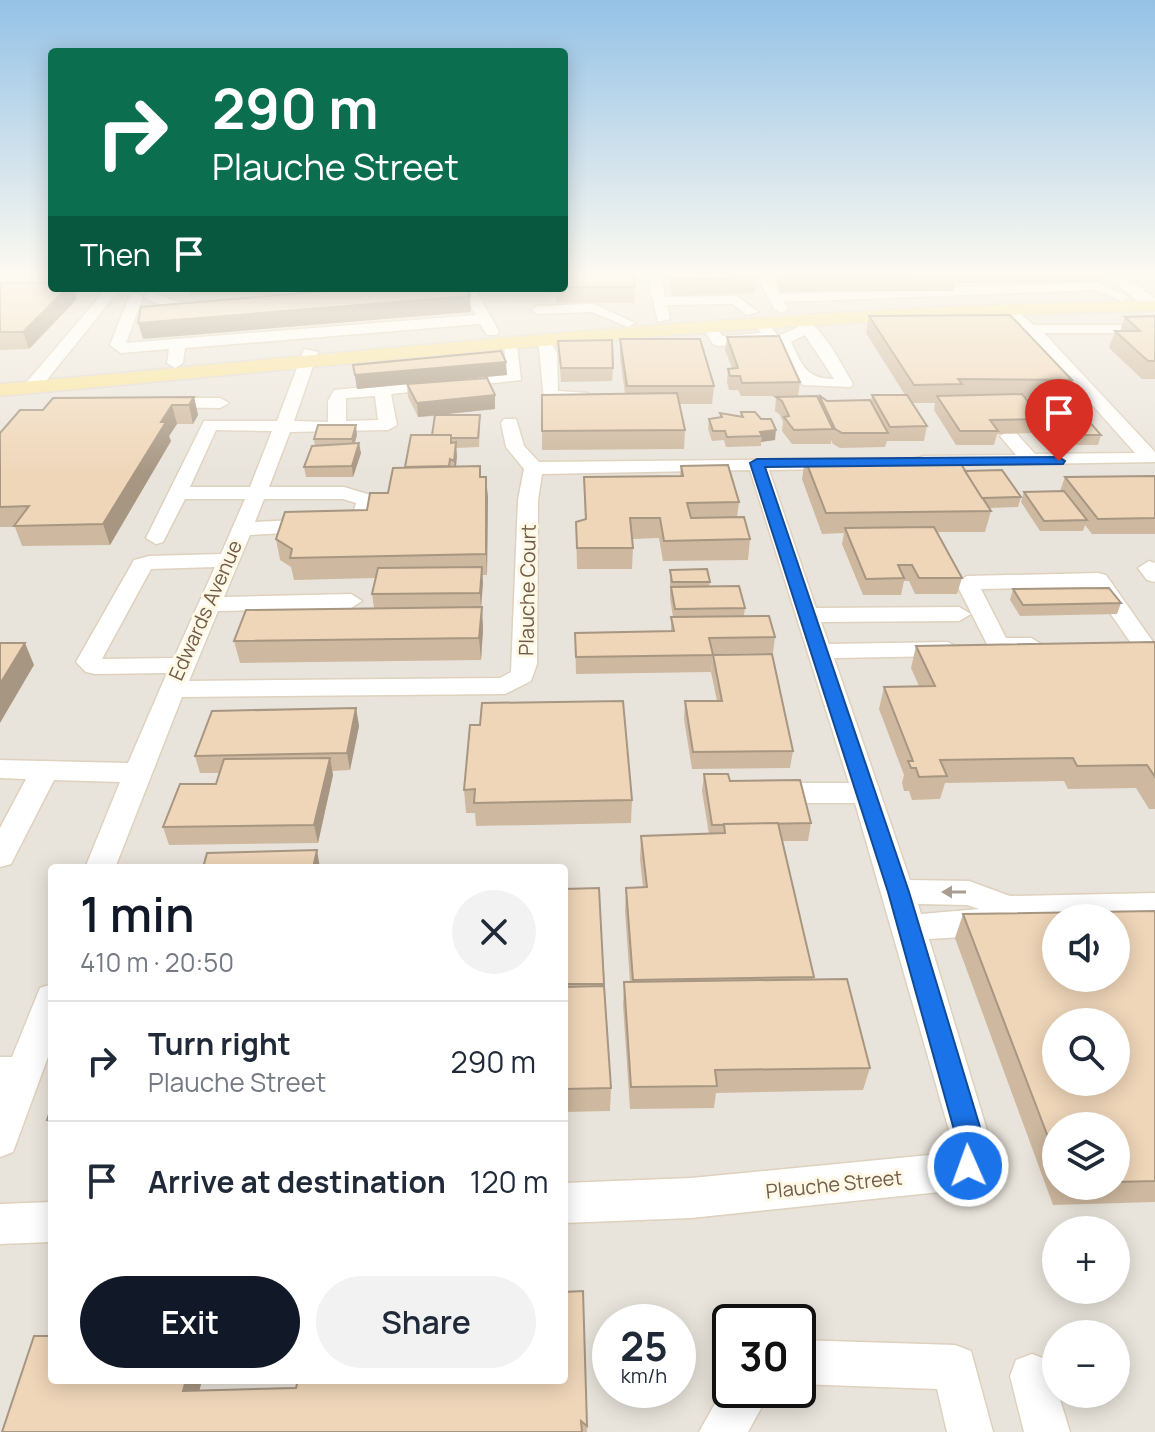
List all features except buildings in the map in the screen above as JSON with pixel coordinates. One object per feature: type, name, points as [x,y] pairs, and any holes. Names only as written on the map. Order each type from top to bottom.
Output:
[{"type":"main road","points":[[0,378],[66,385],[513,339]]},
{"type":"main road","points":[[0,390],[176,354],[308,358]]},
{"type":"street","points":[[36,381],[72,339]]},
{"type":"street","points":[[122,339],[118,345],[121,348],[176,354],[500,340]]},
{"type":"street","points":[[546,339],[550,396],[592,397]]},
{"type":"street","points":[[909,462],[1150,458],[1039,339]]},
{"type":"street","points":[[340,394],[513,378],[500,340]]},
{"type":"street","points":[[337,427],[336,401],[360,372],[500,340]]},
{"type":"street","name":"Edwards Avenue","points":[[101,864],[135,773],[256,492],[308,358]]},
{"type":"street","points":[[56,403],[66,385]]},
{"type":"street","points":[[156,538],[210,425],[388,425],[382,390]]},
{"type":"street","points":[[146,403],[220,403]]},
{"type":"street","points":[[510,423],[515,447],[534,468],[863,463]]},
{"type":"street","points":[[1009,436],[1031,461]]},
{"type":"street","name":"Plauche Street","points":[[568,1203],[691,1198],[959,1171],[968,1166],[970,1137],[899,892],[757,463]]},
{"type":"street","name":"Plauche Court","points":[[176,677],[505,686],[516,681],[522,676],[525,664],[528,500],[534,468]]},
{"type":"street","points":[[178,493],[344,493],[367,500],[362,520],[357,523],[240,529]]},
{"type":"street","points":[[176,677],[95,667],[88,662],[142,565],[149,562],[227,560]]},
{"type":"street","points":[[1056,645],[998,645],[967,583],[1098,580],[1149,644]]},
{"type":"street","points":[[208,604],[351,601]]},
{"type":"street","points":[[807,615],[959,614]]},
{"type":"street","points":[[1114,644],[1149,644]]},
{"type":"street","points":[[820,651],[976,648]]},
{"type":"street","points":[[0,769],[135,773]]},
{"type":"street","points":[[0,856],[44,772]]},
{"type":"street","points":[[752,793],[866,793]]},
{"type":"street","points":[[899,892],[969,893],[1009,908],[1155,905]]},
{"type":"street","points":[[909,927],[981,923],[1009,908]]},
{"type":"street","points":[[0,1139],[12,1073],[48,1006]]},
{"type":"street","points":[[0,1224],[48,1222]]},
{"type":"street","points":[[816,1363],[955,1367],[970,1432]]},
{"type":"street","points":[[1032,1376],[1047,1432]]},
{"type":"street","points":[[722,1432],[737,1408]]},
{"type":"shaded area","points":[[0,339],[1155,339],[1155,1432],[0,1432]]},
{"type":"route","points":[[968,1166],[970,1137],[899,892],[757,463],[1059,461]]}]
